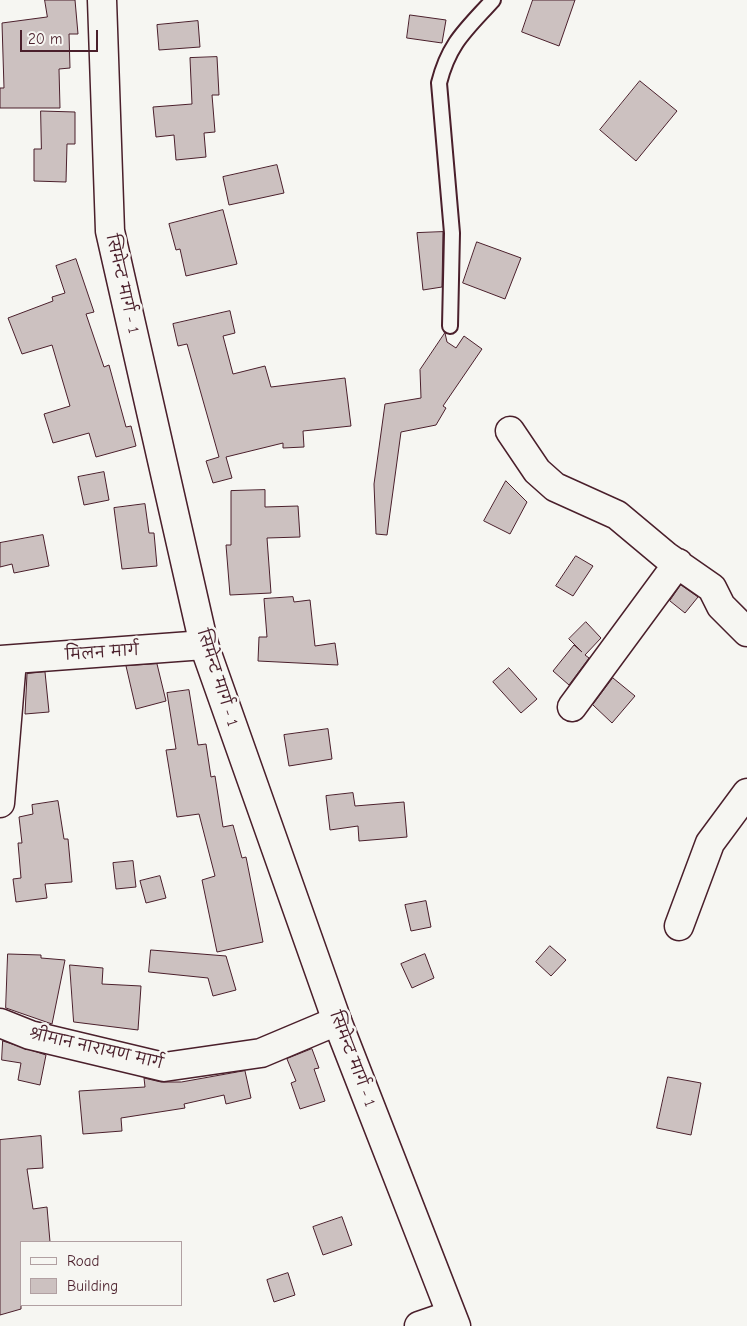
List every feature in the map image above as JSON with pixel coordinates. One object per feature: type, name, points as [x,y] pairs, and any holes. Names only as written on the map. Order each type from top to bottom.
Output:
[{"type":"street","name":"सिमेन्ट मार्ग - 1","points":[[102,0],[110,231],[204,645],[337,1021],[454,1320]]},
{"type":"street","points":[[510,431],[537,471],[555,487],[617,515],[678,564],[712,588],[721,606],[747,632]]},
{"type":"street","points":[[572,707],[678,564]]},
{"type":"street","name":"मिलन मार्ग","points":[[6,660],[204,645]]},
{"type":"street","points":[[0,803],[6,660]]},
{"type":"street","points":[[679,926],[710,843],[747,793]]},
{"type":"street","name":"श्रीमान नारायण मार्ग","points":[[0,1023],[30,1035],[164,1067],[261,1053],[337,1021]]},
{"type":"street","points":[[419,1326],[454,1320]]},
{"type":"lane","points":[[450,326],[452,233],[438,83],[444,61],[456,40],[493,0]]},
{"type":"building","points":[[45,0],[75,0],[78,34],[69,34],[70,68],[59,69],[60,108],[0,108],[0,88],[4,88],[2,23],[47,17]]},
{"type":"building","points":[[533,0],[575,0],[559,46],[522,32]]},
{"type":"building","points":[[410,15],[446,20],[442,43],[407,38]]},
{"type":"building","points":[[198,21],[200,47],[159,50],[157,25]]},
{"type":"building","points":[[217,57],[219,95],[212,95],[215,132],[204,133],[206,157],[176,160],[174,135],[156,137],[153,107],[192,104],[190,58]]},
{"type":"building","points":[[640,81],[677,111],[636,161],[600,130]]},
{"type":"building","points":[[41,111],[75,112],[75,144],[67,144],[66,182],[34,181],[34,149],[41,149]]},
{"type":"building","points":[[277,165],[284,193],[229,205],[223,177]]},
{"type":"building","points":[[223,210],[237,264],[186,276],[180,249],[176,250],[169,224]]},
{"type":"building","points":[[443,232],[442,287],[423,290],[417,233]]},
{"type":"building","points":[[477,242],[521,258],[505,299],[463,283]]},
{"type":"building","points":[[76,259],[94,312],[86,314],[104,367],[109,365],[126,427],[131,426],[136,446],[96,457],[89,433],[53,443],[44,414],[70,406],[52,345],[22,354],[8,318],[53,301],[52,297],[65,293],[56,266]]},
{"type":"building","points":[[230,311],[235,333],[223,336],[233,374],[265,366],[271,387],[345,378],[351,426],[303,431],[304,447],[283,448],[283,443],[226,457],[232,478],[213,483],[206,461],[219,457],[187,344],[178,346],[173,324]]},
{"type":"building","points":[[445,333],[447,342],[456,348],[464,336],[482,349],[443,406],[446,408],[436,425],[401,432],[387,535],[376,534],[374,484],[385,404],[421,398],[420,370]]},
{"type":"building","points":[[104,472],[109,500],[84,505],[78,477]]},
{"type":"building","points":[[506,481],[527,502],[510,534],[484,521]]},
{"type":"building","points":[[265,490],[265,507],[298,506],[300,537],[267,538],[271,593],[230,595],[226,545],[231,545],[231,491]]},
{"type":"building","points":[[145,504],[149,533],[154,533],[157,566],[122,569],[114,508]]},
{"type":"building","points":[[43,535],[49,566],[14,573],[12,564],[0,567],[0,543]]},
{"type":"building","points":[[576,556],[593,566],[573,596],[556,586]]},
{"type":"building","points":[[681,585],[698,597],[685,613],[670,601]]},
{"type":"building","points":[[293,597],[294,602],[310,600],[315,646],[335,643],[338,665],[258,661],[259,637],[267,637],[264,599]]},
{"type":"building","points":[[586,622],[601,638],[585,655],[589,658],[569,685],[553,671],[574,645],[582,652],[569,639]]},
{"type":"building","points":[[157,664],[166,701],[136,709],[126,666]]},
{"type":"building","points":[[509,668],[537,699],[521,713],[493,682]]},
{"type":"building","points":[[45,672],[49,712],[25,714],[27,674]]},
{"type":"building","points":[[613,678],[635,696],[612,723],[593,705]]},
{"type":"building","points":[[189,690],[198,745],[206,744],[211,777],[215,776],[223,827],[233,825],[242,858],[246,857],[263,942],[217,952],[202,880],[215,876],[199,814],[177,817],[166,750],[176,749],[167,693]]},
{"type":"building","points":[[328,729],[332,759],[289,766],[284,735]]},
{"type":"building","points":[[353,793],[355,806],[404,802],[407,837],[359,841],[358,826],[330,830],[326,796]]},
{"type":"building","points":[[58,801],[64,839],[68,839],[72,882],[45,884],[47,898],[16,902],[13,879],[21,878],[18,843],[22,843],[19,817],[33,814],[32,805]]},
{"type":"building","points":[[133,861],[136,887],[116,889],[113,863]]},
{"type":"building","points":[[160,876],[166,898],[146,903],[140,881]]},
{"type":"building","points":[[426,901],[431,927],[411,931],[405,905]]},
{"type":"building","points":[[550,946],[566,960],[551,976],[536,962]]},
{"type":"building","points":[[151,950],[226,956],[236,990],[213,996],[208,978],[149,972]]},
{"type":"building","points":[[8,954],[41,955],[41,958],[65,960],[52,1024],[6,1008]]},
{"type":"building","points":[[425,954],[434,978],[412,988],[401,964]]},
{"type":"building","points":[[70,965],[103,968],[102,984],[141,986],[138,1030],[74,1022]]},
{"type":"building","points":[[3,1041],[46,1055],[40,1085],[18,1080],[21,1063],[2,1060]]},
{"type":"building","points":[[312,1049],[319,1068],[314,1069],[325,1101],[300,1109],[291,1083],[296,1081],[287,1059]]},
{"type":"building","points":[[245,1071],[251,1098],[226,1104],[224,1095],[184,1104],[185,1108],[121,1118],[122,1131],[83,1134],[79,1091],[145,1087],[144,1078],[161,1082],[181,1082]]},
{"type":"building","points":[[668,1077],[701,1083],[691,1135],[657,1128]]},
{"type":"building","points":[[41,1136],[43,1168],[27,1169],[33,1209],[47,1207],[50,1241],[20,1241],[21,1309],[0,1315],[0,1140]]},
{"type":"building","points":[[342,1217],[352,1245],[323,1255],[313,1227]]},
{"type":"building","points":[[288,1273],[295,1295],[274,1302],[267,1280]]}]
